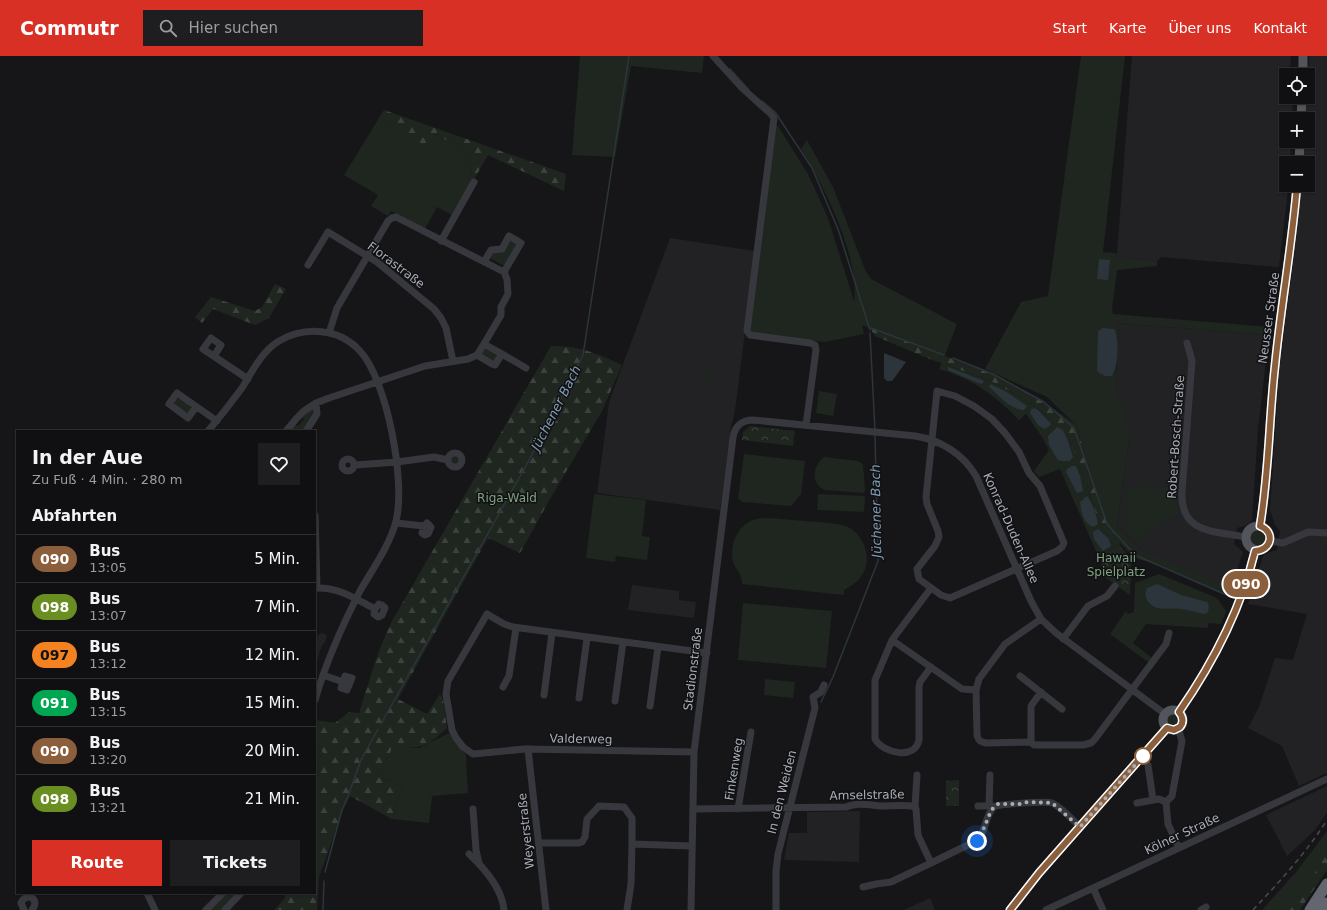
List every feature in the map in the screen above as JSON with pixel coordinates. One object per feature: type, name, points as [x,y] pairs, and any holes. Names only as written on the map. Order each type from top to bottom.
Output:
[{"type":"highway","points":[[1310,910],[1327,884]]},
{"type":"highway","points":[[1322,910],[1327,903]]},
{"type":"main road","points":[[1303,56],[1303,68]]},
{"type":"main road","name":"Neusser Straße","points":[[1260,526],[1265,494],[1274,369],[1289,263],[1296,192]]},
{"type":"main road","points":[[1260,526],[1268,532],[1270,541],[1264,549],[1255,551],[1247,545],[1246,537],[1251,528],[1260,526]]},
{"type":"main road","points":[[1179,712],[1202,677],[1224,636],[1244,588],[1255,551]]},
{"type":"main road","points":[[1172,710],[1179,712],[1182,716],[1182,720],[1178,728],[1172,730],[1167,728],[1163,723],[1165,714],[1172,710]]},
{"type":"main road","points":[[1010,910],[1039,873],[1167,728]]},
{"type":"street","points":[[713,56],[742,88],[773,117],[747,329],[750,335],[810,343],[815,345],[816,350],[806,425]]},
{"type":"street","points":[[441,241],[474,182]]},
{"type":"street","points":[[287,430],[301,414],[316,403],[425,366],[471,358],[477,355],[501,315],[501,307],[508,294],[507,279],[504,272],[441,241],[405,221],[394,217],[388,221],[366,255],[335,310],[329,333]]},
{"type":"street","name":"Florastraße","points":[[308,265],[328,232],[366,255],[437,312],[446,328],[454,361]]},
{"type":"street","points":[[484,262],[491,250],[502,248],[509,236],[521,243],[504,272]]},
{"type":"street","points":[[209,430],[248,379],[264,355],[271,347],[292,335],[305,332],[329,333],[346,340],[360,351],[367,361],[377,382],[389,421],[397,462],[399,497],[396,523],[386,545],[356,599],[336,642],[317,689]]},
{"type":"street","name":"Robert-Bosch-Straße","points":[[1187,343],[1192,361],[1182,492],[1183,509],[1190,520],[1198,527],[1216,532],[1246,537]]},
{"type":"street","points":[[484,344],[526,368]]},
{"type":"street","points":[[477,355],[493,365],[496,364],[502,354]]},
{"type":"street","points":[[214,356],[248,379]]},
{"type":"street","points":[[937,391],[955,396],[979,409],[999,426],[1014,444],[1029,473],[1041,489],[1064,543],[1058,551],[1017,569],[952,598],[942,596],[919,579],[917,569],[936,544],[938,538],[938,531],[926,499],[937,391]]},
{"type":"street","points":[[307,430],[316,416],[318,410],[316,403]]},
{"type":"street","points":[[196,407],[217,421]]},
{"type":"street","name":"Konrad-Duden-Allee","points":[[734,432],[742,422],[748,420],[787,423],[916,436],[942,444],[955,452],[973,471],[982,487],[1031,601],[1041,619],[1052,631],[1165,714]]},
{"type":"street","name":"Stadionstraße","points":[[691,910],[694,752],[734,432]]},
{"type":"street","points":[[355,465],[397,462],[434,457],[448,460]]},
{"type":"street","points":[[396,523],[424,526]]},
{"type":"street","points":[[1270,541],[1282,543],[1308,532],[1327,533]]},
{"type":"street","points":[[1063,639],[1088,606],[1107,596],[1115,586]]},
{"type":"street","points":[[316,588],[337,590],[375,609]]},
{"type":"street","points":[[931,588],[892,640],[876,677],[875,739],[886,750],[893,752],[909,752],[914,750],[917,746],[919,740],[919,687],[920,682],[931,667]]},
{"type":"street","name":"Valderweg","points":[[516,628],[504,624],[486,614],[448,680],[446,700],[453,733],[472,754],[528,749],[694,752]]},
{"type":"street","points":[[1041,619],[1003,646],[979,679],[976,690],[977,733],[979,740],[986,743],[1031,742],[1034,745],[1088,744],[1095,739],[1166,644],[1169,633]]},
{"type":"street","points":[[503,687],[509,676],[516,628],[707,653]]},
{"type":"street","points":[[544,695],[552,633]]},
{"type":"street","points":[[579,698],[587,638]]},
{"type":"street","points":[[892,640],[962,689],[976,690]]},
{"type":"street","points":[[615,701],[622,642]]},
{"type":"street","points":[[650,706],[658,647]]},
{"type":"street","points":[[323,675],[343,682]]},
{"type":"street","points":[[1020,676],[1062,709]]},
{"type":"street","name":"In den Weiden","points":[[776,910],[777,858],[815,708],[813,697],[821,692],[824,685]]},
{"type":"street","points":[[1031,742],[1031,706],[1041,692]]},
{"type":"street","points":[[1166,802],[1172,796],[1182,741],[1178,728]]},
{"type":"street","name":"Finkenweg","points":[[738,809],[751,732]]},
{"type":"street","name":"Weyerstraße","points":[[528,749],[546,910]]},
{"type":"street","points":[[1148,765],[1153,800]]},
{"type":"street","points":[[915,807],[917,775]]},
{"type":"street","points":[[863,887],[893,881],[978,840],[992,806],[990,775]]},
{"type":"street","name":"Kölner Straße","points":[[1046,910],[1327,779]]},
{"type":"street","points":[[1137,803],[1153,800],[1166,802]]},
{"type":"street","points":[[978,806],[1021,804],[1027,802],[1052,803],[1080,827]]},
{"type":"street","points":[[1166,802],[1168,824],[1179,848]]},
{"type":"street","name":"Amselstraße","points":[[693,809],[827,807],[869,804],[881,806],[915,807],[918,835],[931,863]]},
{"type":"street","points":[[539,843],[582,842],[585,837],[587,819],[599,806],[624,807],[632,818],[631,884],[627,910]]},
{"type":"street","points":[[473,809],[479,863]]},
{"type":"street","points":[[632,844],[692,846]]},
{"type":"street","points":[[470,854],[479,863],[498,889],[504,910]]},
{"type":"street","points":[[1093,888],[1103,910]]},
{"type":"street","points":[[147,894],[155,910]]},
{"type":"street","points":[[206,910],[222,894]]},
{"type":"street","points":[[225,910],[240,894]]},
{"type":"street","points":[[24,910],[21,904],[25,895],[34,899],[35,904],[32,910]]},
{"type":"shaded area","points":[[1132,56],[1291,56],[1290,68],[1279,68],[1279,104],[1293,104],[1292,112],[1279,112],[1279,148],[1291,148],[1290,156],[1279,156],[1279,192],[1288,192],[1279,267],[1161,257],[1157,261],[1114,257],[1117,253]]},
{"type":"shaded area","points":[[1309,56],[1327,56],[1327,773],[1299,786],[1282,746],[1248,728],[1259,707],[1275,658],[1293,660],[1307,614],[1248,604],[1263,556],[1277,550],[1280,531],[1275,525],[1270,510],[1279,373],[1298,224],[1300,192],[1315,192],[1315,156],[1302,156],[1303,148],[1315,148],[1315,112],[1305,112],[1306,104],[1315,104],[1315,68],[1309,68]]},
{"type":"shaded area","points":[[670,238],[755,251],[736,403],[731,426],[720,510],[597,493],[609,402]]},
{"type":"shaded area","points":[[1099,259],[1110,260],[1108,280],[1097,279]]},
{"type":"shaded area","points":[[1118,323],[1269,335],[1258,429],[1252,521],[1245,526],[1237,528],[1234,544],[1243,552],[1231,588],[1178,567],[1141,550],[1117,527],[1129,439],[1115,392]]},
{"type":"shaded area","points":[[1103,328],[1114,329],[1117,339],[1117,359],[1112,376],[1100,374],[1097,371],[1098,331]]},
{"type":"shaded area","points":[[884,353],[906,362],[892,381],[887,381],[884,378]]},
{"type":"shaded area","points":[[948,367],[984,381],[982,384],[978,383],[948,370]]},
{"type":"shaded area","points":[[990,384],[1005,391],[1027,406],[1024,410],[1009,405],[989,387]]},
{"type":"shaded area","points":[[1034,408],[1038,410],[1051,424],[1048,427],[1044,429],[1038,425],[1030,413]]},
{"type":"shaded area","points":[[1057,427],[1063,430],[1067,438],[1073,457],[1070,461],[1058,460],[1049,445],[1048,436]]},
{"type":"shaded area","points":[[1072,466],[1076,466],[1083,491],[1077,493],[1066,472],[1067,469]]},
{"type":"shaded area","points":[[1087,496],[1094,509],[1098,524],[1093,527],[1085,520],[1081,509],[1080,502]]},
{"type":"shaded area","points":[[1098,529],[1109,539],[1111,546],[1103,551],[1094,539],[1093,532]]},
{"type":"shaded area","points":[[1157,584],[1181,595],[1207,602],[1209,606],[1208,612],[1205,614],[1184,609],[1162,609],[1154,607],[1147,600],[1146,592],[1147,588]]},
{"type":"shaded area","points":[[632,585],[679,591],[679,600],[696,602],[694,618],[628,610]]},
{"type":"shaded area","points":[[322,633],[327,635],[325,643],[322,645],[316,663],[316,634],[317,636]]},
{"type":"shaded area","points":[[1327,786],[1327,813],[1314,831],[1287,856],[1266,815]]},
{"type":"shaded area","points":[[860,811],[859,862],[784,860],[789,833],[807,833],[807,812]]},
{"type":"shaded area","points":[[930,898],[935,910],[904,910]]},
{"type":"green space","points":[[580,56],[704,56],[702,73],[631,66],[615,157],[572,155]]},
{"type":"green space","points":[[1081,56],[1125,56],[1103,252],[1116,253],[1115,257],[1157,261],[1157,266],[1117,270],[1112,309],[1113,314],[1270,327],[1269,335],[1118,323],[1115,392],[1124,405],[1129,439],[1117,527],[1141,550],[1231,588],[1228,596],[1160,565],[1134,558],[1107,526],[1076,425],[1047,397],[985,369],[1021,302],[1048,296]]},
{"type":"green space","points":[[384,110],[566,174],[564,191],[488,155],[473,181],[469,152],[435,134],[426,147],[379,118]]},
{"type":"green space","points":[[379,118],[426,146],[434,134],[470,152],[469,154],[473,181],[454,216],[437,207],[425,229],[391,211],[388,216],[371,206],[378,195],[344,175]]},
{"type":"green space","points":[[778,126],[808,174],[828,218],[854,301],[854,283],[846,243],[820,182],[801,149],[807,140],[833,187],[866,272],[871,279],[957,324],[945,355],[862,325],[864,334],[825,342],[752,333],[749,327],[774,127]]},
{"type":"green space","points":[[510,241],[517,244],[504,266],[490,258],[490,255]]},
{"type":"green space","points":[[275,284],[286,289],[269,318],[255,325],[213,309],[202,323],[195,317],[211,297],[255,311],[262,307]]},
{"type":"green space","points":[[870,328],[993,374],[1044,402],[1076,425],[1107,524],[1121,542],[1115,547],[1100,525],[1080,465],[1068,437],[1039,409],[989,380],[927,358],[875,336]]},
{"type":"green space","name":"Riga-Wald","points":[[551,346],[571,347],[588,351],[622,365],[602,411],[520,553],[488,538],[398,699],[427,714],[440,694],[443,699],[447,728],[433,740],[422,746],[391,748],[391,751],[377,776],[389,782],[391,779],[402,787],[392,819],[350,796],[343,810],[319,877],[317,910],[274,910],[285,898],[285,894],[316,894],[316,780],[320,770],[316,766],[323,752],[316,747],[316,720],[335,723],[349,712],[359,713],[354,729],[376,661],[392,621]]},
{"type":"green space","points":[[485,348],[498,355],[494,362],[481,355]]},
{"type":"green space","points":[[942,362],[989,380],[1017,395],[1039,409],[1068,437],[1080,465],[1100,525],[1115,547],[1099,558],[1060,469],[1039,477],[1034,471],[1049,450],[1026,414],[1019,420],[1001,403],[982,389],[962,378],[939,369]]},
{"type":"green space","points":[[707,371],[712,373],[708,387],[702,385]]},
{"type":"green space","points":[[819,391],[837,394],[833,416],[816,413]]},
{"type":"green space","points":[[181,399],[190,406],[191,409],[187,413],[184,413],[175,406],[175,401]]},
{"type":"green space","points":[[311,410],[314,411],[315,414],[304,430],[290,430],[295,424],[298,426],[304,419],[302,416]]},
{"type":"green space","points":[[750,426],[795,431],[793,446],[742,440],[743,432]]},
{"type":"green space","points":[[744,454],[805,461],[801,494],[791,506],[742,502],[738,498]]},
{"type":"green space","points":[[454,455],[458,455],[460,456],[460,464],[454,465],[451,462],[451,458]]},
{"type":"green space","points":[[824,457],[858,461],[863,464],[864,493],[825,490],[820,487],[815,479],[815,474],[817,465]]},
{"type":"green space","points":[[1128,485],[1175,488],[1178,513],[1137,542],[1125,529]]},
{"type":"green space","points":[[594,494],[646,500],[642,536],[650,537],[647,560],[616,556],[615,562],[586,558]]},
{"type":"green space","points":[[818,494],[865,496],[864,512],[817,510]]},
{"type":"green space","points":[[769,518],[833,523],[848,527],[856,533],[866,550],[867,560],[865,570],[853,585],[844,590],[844,595],[742,584],[741,577],[733,562],[733,543],[739,532],[747,523],[757,519]]},
{"type":"green space","points":[[1255,531],[1261,531],[1266,536],[1264,545],[1261,547],[1255,547],[1250,542],[1250,536]]},
{"type":"green space","name":"Hawaii Spielplatz","points":[[1119,544],[1131,559],[1130,595],[1102,575],[1101,558]]},
{"type":"green space","points":[[1159,574],[1217,598],[1226,611],[1221,624],[1208,623],[1208,628],[1146,624],[1133,643],[1152,658],[1149,663],[1110,634],[1126,611],[1128,614],[1134,612],[1135,583]]},
{"type":"green space","points":[[743,603],[832,611],[826,668],[738,660]]},
{"type":"green space","points":[[765,679],[795,682],[793,698],[764,695]]},
{"type":"green space","points":[[1171,714],[1175,714],[1179,720],[1175,726],[1171,726],[1167,722],[1167,718]]},
{"type":"green space","points":[[449,733],[466,755],[468,793],[432,796],[429,823],[392,819],[402,787],[390,779],[389,782],[377,776],[391,751],[390,748],[419,748]]},
{"type":"green space","points":[[316,747],[323,752],[316,766]]},
{"type":"green space","points":[[316,766],[320,770],[316,780]]},
{"type":"green space","points":[[959,780],[959,806],[946,806],[946,781]]},
{"type":"green space","points":[[1327,831],[1327,853],[1324,860],[1315,875],[1297,898],[1287,910],[1262,910],[1297,871]]},
{"type":"green space","points":[[1327,852],[1327,870],[1300,910],[1287,910],[1314,875]]},
{"type":"green space","points":[[227,894],[238,894],[222,910],[211,910]]},
{"type":"waterway","name":"Jüchener Bach","points":[[381,724],[528,462],[583,355],[629,56]]},
{"type":"waterway","name":"Jüchener Bach","points":[[730,69],[749,90]]},
{"type":"waterway","name":"Jüchener Bach","points":[[762,101],[775,112],[812,168],[838,229],[870,330]]},
{"type":"waterway","points":[[871,328],[944,355]]},
{"type":"waterway","name":"Jüchener Bach","points":[[870,333],[875,430]]},
{"type":"waterway","points":[[953,358],[993,374],[1044,402],[1074,428],[1107,524],[1135,555],[1231,597]]},
{"type":"waterway","name":"Jüchener Bach","points":[[821,702],[833,677],[878,561],[875,435]]},
{"type":"waterway","name":"Jüchener Bach","points":[[325,872],[342,810],[361,760],[378,729]]},
{"type":"waterway","name":"Jüchener Bach","points":[[323,910],[324,881]]},
{"type":"railway","points":[[1253,910],[1283,877],[1327,820]]},
{"type":"bus line","name":"090","points":[[1010,910],[1039,873],[1167,728],[1169,730],[1174,730],[1180,727],[1182,723],[1182,716],[1179,712],[1195,689],[1224,636],[1244,588],[1255,551],[1264,549],[1269,544],[1269,533],[1260,526],[1265,489],[1275,364],[1290,254],[1296,192]]},
{"type":"route","points":[[977,841],[991,811],[998,804],[1021,804],[1027,802],[1052,803],[1080,827],[1143,756]]}]
